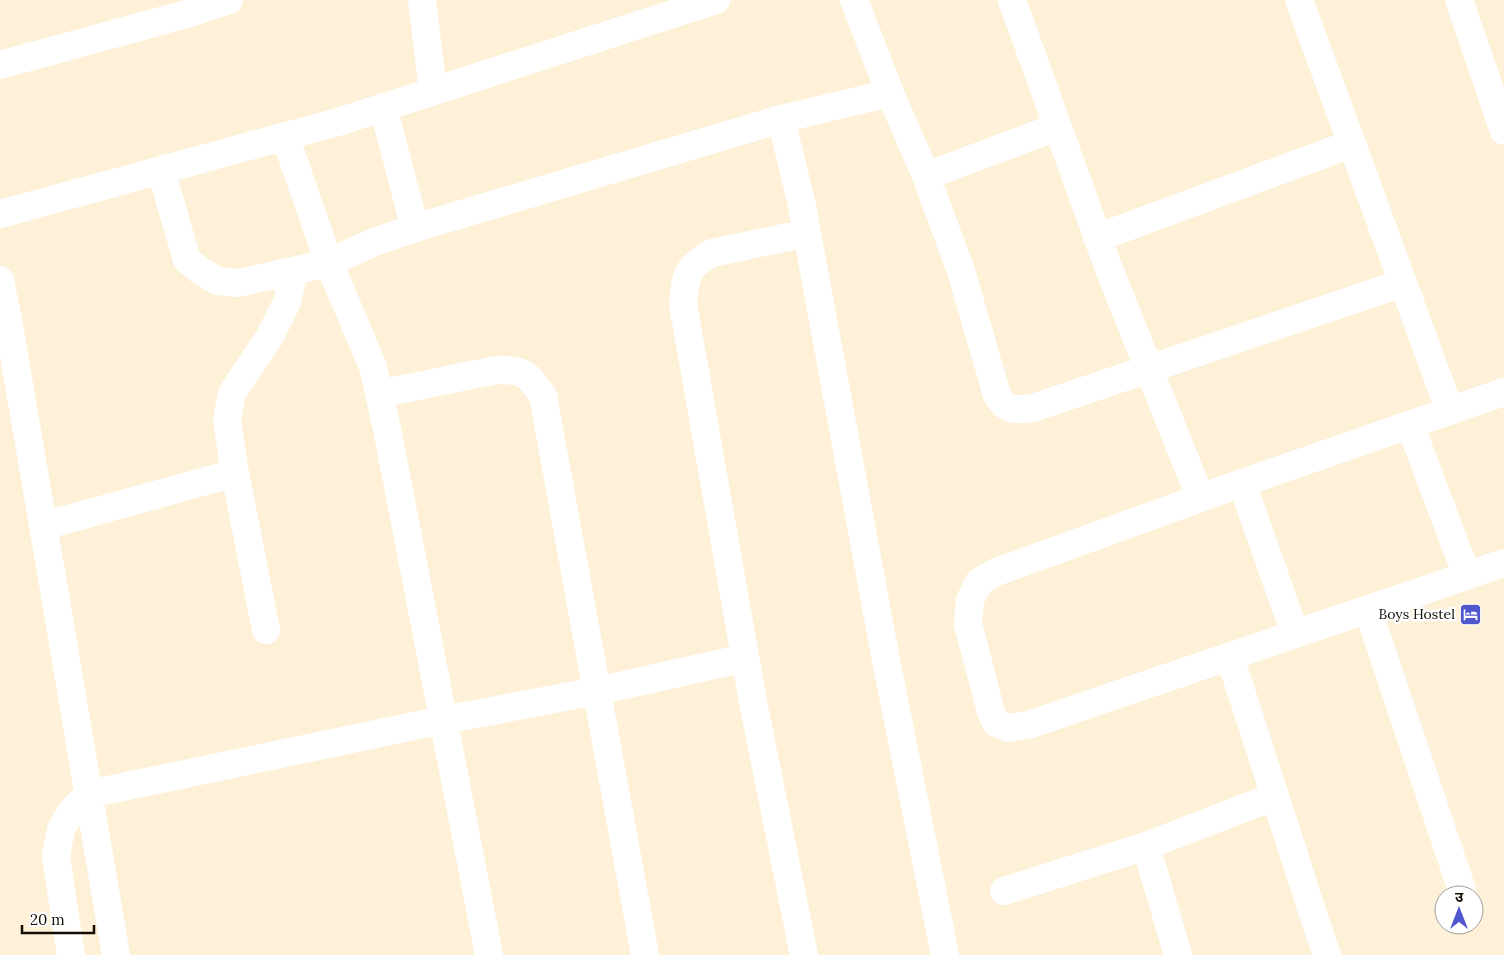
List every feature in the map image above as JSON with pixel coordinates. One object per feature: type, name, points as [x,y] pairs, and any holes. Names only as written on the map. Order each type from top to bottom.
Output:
[{"type":"street","points":[[0,65],[190,13],[229,0]]},
{"type":"street","points":[[422,0],[433,91]]},
{"type":"street","points":[[0,214],[338,122],[716,0]]},
{"type":"street","points":[[854,0],[890,93],[926,176],[961,271],[997,395],[1002,404],[1011,410],[1033,408],[1403,283]]},
{"type":"street","points":[[1012,0],[1097,238],[1200,498]]},
{"type":"street","points":[[1299,0],[1450,411]]},
{"type":"street","points":[[1459,0],[1503,126]]},
{"type":"street","points":[[161,170],[187,260],[202,272],[218,281],[238,283],[329,263],[374,242],[415,228],[781,119],[890,93]]},
{"type":"street","points":[[383,107],[415,228]]},
{"type":"street","points":[[781,119],[801,201],[883,646],[945,955]]},
{"type":"street","points":[[926,176],[1057,127]]},
{"type":"street","points":[[285,136],[329,263],[373,367],[489,955]]},
{"type":"street","points":[[1097,238],[1352,144]]},
{"type":"street","points":[[804,955],[745,658],[683,304],[686,276],[698,261],[712,253],[807,233]]},
{"type":"street","points":[[266,630],[235,473],[227,420],[232,393],[269,338],[286,302],[294,271]]},
{"type":"street","points":[[0,280],[116,955]]},
{"type":"street","points":[[379,394],[496,370],[516,370],[529,376],[543,396],[645,955]]},
{"type":"street","points":[[1504,392],[1242,482],[996,572],[979,582],[970,600],[968,624],[991,712],[996,723],[1009,728],[1028,725],[1504,563]]},
{"type":"street","points":[[1410,424],[1467,576]]},
{"type":"street","points":[[43,526],[235,473]]},
{"type":"street","points":[[1242,482],[1295,634]]},
{"type":"street","points":[[1368,610],[1460,885]]},
{"type":"street","points":[[1230,657],[1312,914],[1327,955]]},
{"type":"street","points":[[71,955],[56,857],[61,829],[72,811],[89,794],[443,720],[597,691],[745,658]]},
{"type":"street","points":[[1004,891],[1146,846],[1275,796]]},
{"type":"street","points":[[1146,846],[1178,955]]},
{"type":"place","name":"Boys Hostel","points":[[1471,614]]}]
